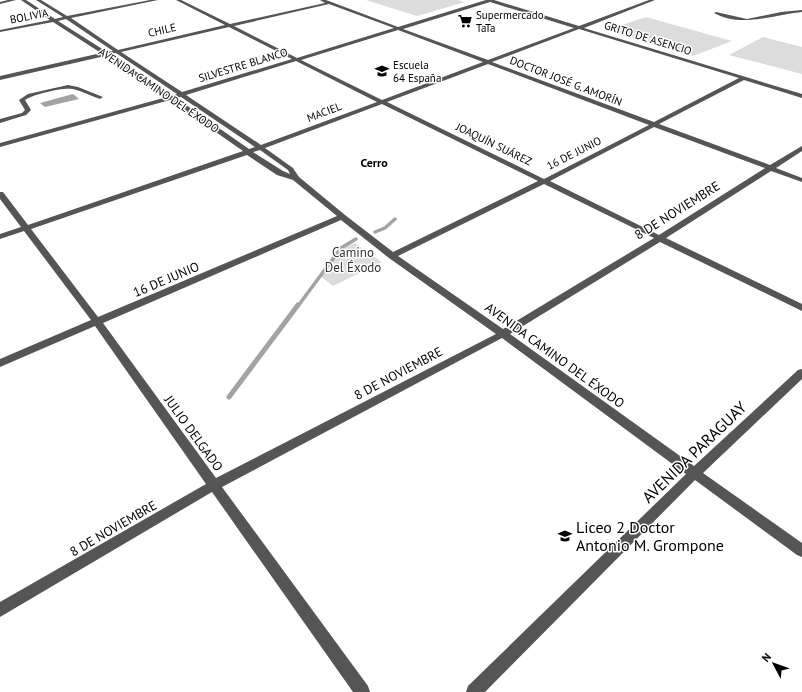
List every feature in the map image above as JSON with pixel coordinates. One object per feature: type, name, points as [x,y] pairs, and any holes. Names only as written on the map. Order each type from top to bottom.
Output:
[{"type":"street","points":[[0,3],[14,0]]},
{"type":"street","name":"AVENIDA CAMINO DEL ÉXODO","points":[[23,0],[106,54],[280,173],[296,178]]},
{"type":"street","name":"AVENIDA CAMINO DEL ÉXODO","points":[[38,0],[291,169],[296,178],[342,218],[392,256],[503,334],[802,551]]},
{"type":"street","name":"BOLIVIA","points":[[0,30],[156,0]]},
{"type":"street","name":"JOAQUÍN SUÁREZ","points":[[178,0],[802,308]]},
{"type":"street","name":"DOCTOR JOSÉ G. AMORÍN","points":[[322,0],[802,180]]},
{"type":"street","name":"GRITO DE ASENCIO","points":[[490,0],[802,96]]},
{"type":"street","name":"SILVESTRE BLANCO","points":[[0,145],[170,98],[490,0]]},
{"type":"street","name":"MACIEL","points":[[0,237],[248,152],[648,1]]},
{"type":"street","name":"CHILE","points":[[0,78],[329,2]]},
{"type":"street","points":[[716,13],[737,19],[747,20],[781,13],[802,11]]},
{"type":"street","name":"16 DE JUNIO","points":[[392,256],[545,181],[744,78]]},
{"type":"street","points":[[0,121],[24,114],[28,110],[22,100],[24,98],[57,89],[76,88],[100,97]]},
{"type":"street","name":"8 DE NOVIEMBRE","points":[[0,610],[214,485],[503,334],[660,238],[802,148]]},
{"type":"street","name":"JULIO DELGADO","points":[[0,194],[97,322],[362,692]]},
{"type":"street","name":"16 DE JUNIO","points":[[0,363],[342,218]]},
{"type":"street","name":"AVENIDA PARAGUAY","points":[[474,692],[694,474],[802,373]]},
{"type":"green space","points":[[366,0],[458,0],[465,2],[417,16]]},
{"type":"green space","points":[[646,17],[732,41],[693,56],[607,30]]},
{"type":"green space","points":[[763,37],[802,47],[802,74],[729,55]]},
{"type":"green space","name":"Camino Del Éxodo","points":[[355,243],[382,262],[333,286],[319,275],[342,249]]},
{"type":"shaded area","points":[[73,94],[79,99],[45,107],[40,103]]},
{"type":"waterway","points":[[375,232],[385,228],[395,219]]},
{"type":"waterway","points":[[298,306],[341,248],[356,239]]},
{"type":"waterway","points":[[229,397],[298,305]]},
{"type":"place","name":"Supermercado TaTa","points":[[465,21]]},
{"type":"place","name":"Escuela 64 España","points":[[382,71]]},
{"type":"place","name":"Liceo 2 Doctor Antonio M. Grompone","points":[[565,536]]},
{"type":"district","name":"Cerro","points":[[374,163]]}]
